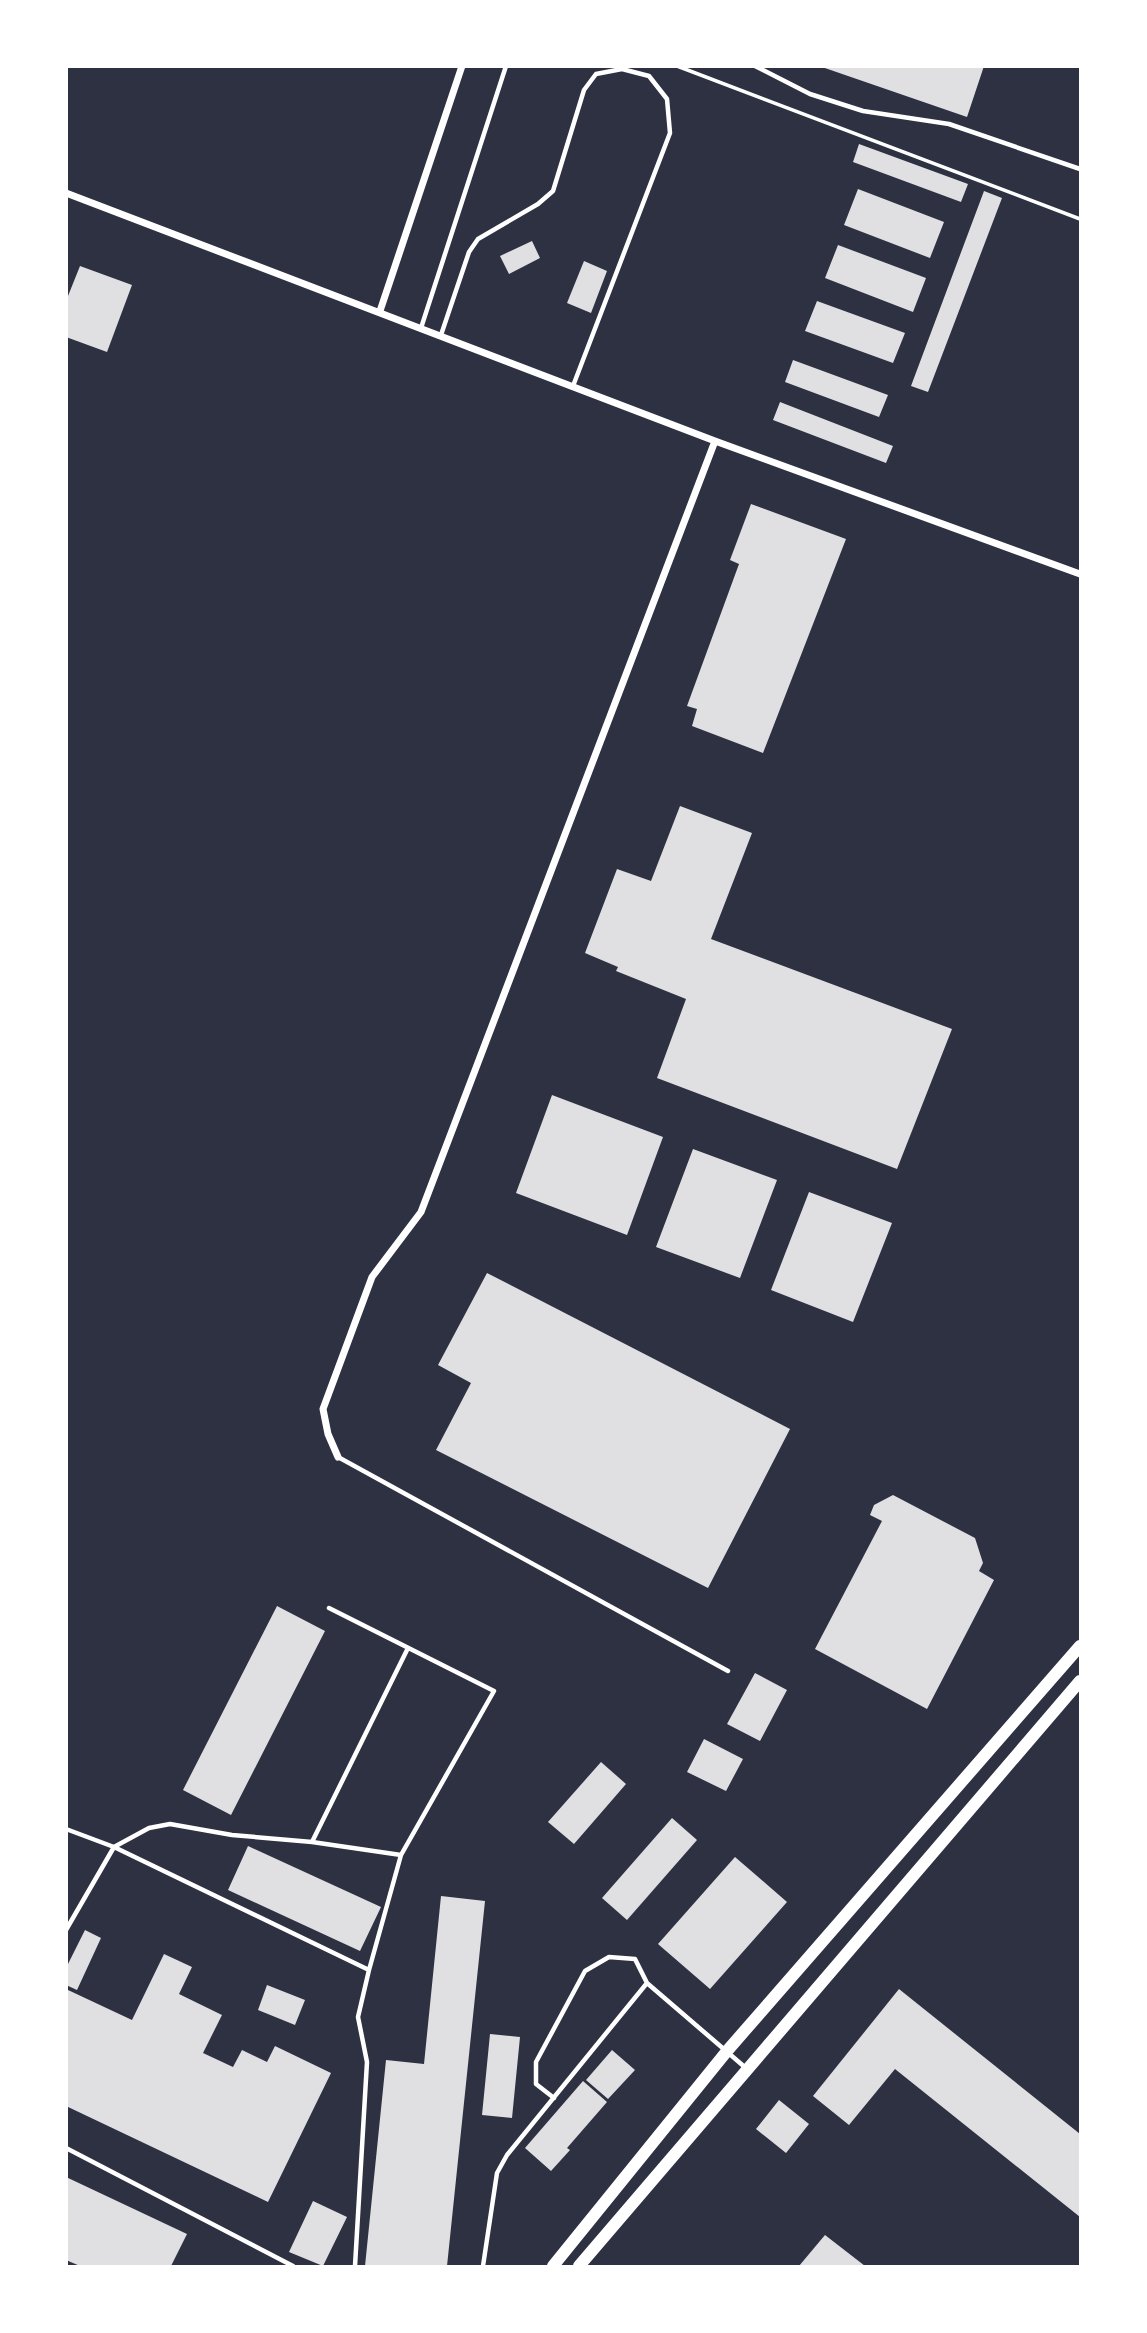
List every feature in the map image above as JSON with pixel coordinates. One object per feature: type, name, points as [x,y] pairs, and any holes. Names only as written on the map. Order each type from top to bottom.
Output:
[{"type":"main road","points":[[553,2266],[727,2051],[1080,1646]]},
{"type":"main road","points":[[579,2266],[1080,1681]]},
{"type":"street","points":[[380,312],[462,66]]},
{"type":"street","points":[[66,193],[715,441],[1080,574]]},
{"type":"street","points":[[338,1457],[328,1434],[323,1409],[372,1278],[421,1212],[715,441]]},
{"type":"lane","points":[[421,328],[506,66]]},
{"type":"lane","points":[[755,66],[810,94],[863,111],[949,124],[1080,169]]},
{"type":"lane","points":[[441,335],[468,252],[478,239],[538,204],[553,191],[584,89],[596,75],[622,69],[649,76],[667,99],[670,134],[573,386]]},
{"type":"lane","points":[[338,1457],[729,1671]]},
{"type":"lane","points":[[329,1608],[494,1691],[401,1854],[369,1970],[358,2017],[366,2063],[355,2266]]},
{"type":"lane","points":[[312,1842],[408,1648]]},
{"type":"lane","points":[[67,1926],[114,1847],[149,1828],[170,1824],[232,1835],[401,1854]]},
{"type":"lane","points":[[66,1829],[114,1847],[369,1970]]},
{"type":"lane","points":[[554,2098],[536,2084],[536,2062],[585,1971],[609,1957],[635,1959],[647,1983],[747,2069]]},
{"type":"lane","points":[[483,2266],[497,2173],[507,2155],[647,1983]]},
{"type":"lane","points":[[66,2148],[293,2266]]},
{"type":"path","points":[[677,66],[1080,219]]},
{"type":"building","points":[[819,66],[984,66],[967,117]]},
{"type":"building","points":[[859,144],[968,184],[961,202],[853,162]]},
{"type":"building","points":[[858,189],[944,222],[930,258],[844,225]]},
{"type":"building","points":[[984,191],[1002,198],[928,392],[911,386]]},
{"type":"building","points":[[532,241],[540,258],[509,274],[500,256]]},
{"type":"building","points":[[838,245],[926,278],[913,312],[825,278]]},
{"type":"building","points":[[584,261],[607,271],[591,313],[567,303]]},
{"type":"building","points":[[80,266],[132,285],[107,352],[66,337],[66,301]]},
{"type":"building","points":[[817,301],[905,333],[893,363],[805,331]]},
{"type":"building","points":[[793,360],[888,395],[879,417],[785,382]]},
{"type":"building","points":[[780,402],[893,446],[886,463],[773,420]]},
{"type":"building","points":[[751,504],[846,539],[763,753],[692,726],[697,709],[687,706],[739,564],[730,560]]},
{"type":"building","points":[[680,806],[752,833],[711,939],[952,1029],[897,1169],[657,1078],[686,999],[616,971],[618,967],[585,953],[617,869],[651,881]]},
{"type":"building","points":[[552,1095],[663,1137],[627,1235],[516,1193]]},
{"type":"building","points":[[693,1149],[777,1180],[740,1278],[656,1247]]},
{"type":"building","points":[[809,1192],[892,1223],[853,1322],[771,1290]]},
{"type":"building","points":[[487,1273],[790,1429],[708,1588],[436,1450],[471,1383],[438,1365]]},
{"type":"building","points":[[893,1495],[975,1538],[983,1563],[979,1571],[994,1580],[927,1709],[815,1649],[882,1521],[870,1515],[874,1505]]},
{"type":"building","points":[[277,1606],[325,1631],[231,1815],[183,1790]]},
{"type":"building","points":[[755,1673],[787,1690],[760,1741],[727,1724]]},
{"type":"building","points":[[704,1739],[743,1759],[726,1791],[687,1772]]},
{"type":"building","points":[[601,1762],[626,1784],[574,1844],[548,1822]]},
{"type":"building","points":[[672,1818],[697,1840],[627,1920],[602,1898]]},
{"type":"building","points":[[248,1846],[381,1907],[360,1951],[228,1890]]},
{"type":"building","points":[[735,1857],[787,1902],[710,1989],[658,1944]]},
{"type":"building","points":[[441,1896],[485,1901],[447,2266],[365,2266],[386,2060],[424,2064]]},
{"type":"building","points":[[85,1930],[101,1938],[77,1990],[66,1985],[66,1968]]},
{"type":"building","points":[[164,1954],[192,1967],[179,1994],[222,2015],[203,2053],[233,2067],[242,2050],[267,2062],[275,2046],[331,2073],[268,2202],[66,2106],[68,1990],[132,2020]]},
{"type":"building","points":[[267,1985],[305,2000],[295,2025],[258,2010]]},
{"type":"building","points":[[899,1989],[1080,2134],[1080,2217],[895,2069],[849,2125],[813,2096]]},
{"type":"building","points":[[490,2034],[520,2037],[512,2118],[482,2115]]},
{"type":"building","points":[[612,2050],[635,2070],[608,2099],[586,2080]]},
{"type":"building","points":[[583,2081],[607,2102],[551,2171],[525,2148]]},
{"type":"building","points":[[779,2100],[809,2124],[786,2153],[756,2129]]},
{"type":"building","points":[[66,2177],[187,2234],[171,2266],[80,2266],[66,2260]]},
{"type":"building","points":[[313,2201],[347,2217],[323,2266],[289,2252]]},
{"type":"building","points":[[825,2235],[865,2266],[799,2266]]}]
